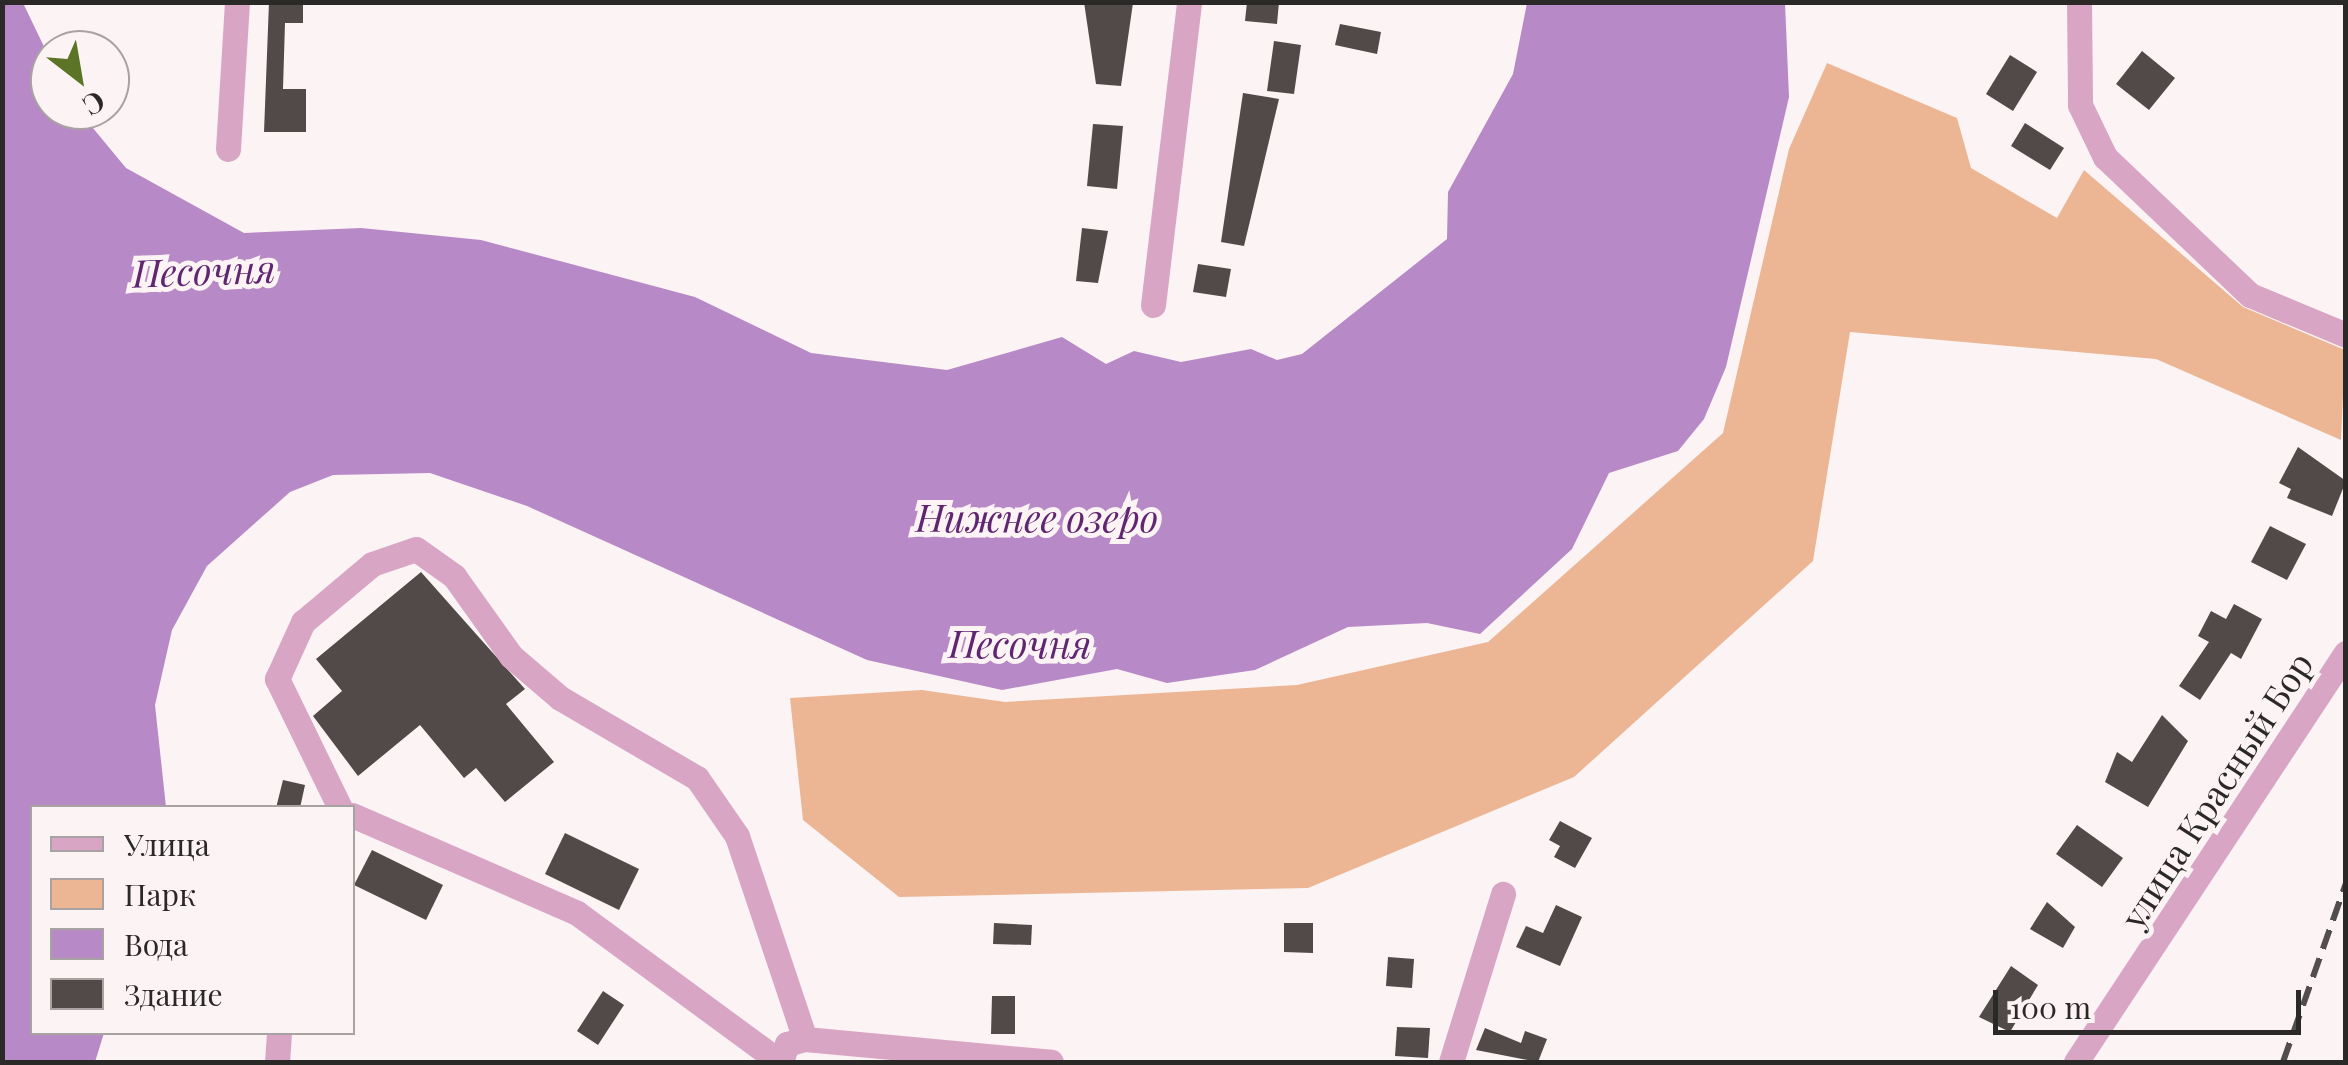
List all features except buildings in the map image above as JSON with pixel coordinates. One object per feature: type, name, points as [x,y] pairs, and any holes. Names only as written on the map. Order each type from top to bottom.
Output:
[{"type":"street","points":[[228,149],[236,2]]},
{"type":"street","points":[[1153,305],[1189,2]]},
{"type":"street","points":[[2078,6],[2080,105],[2105,157],[2250,295],[2346,335]]},
{"type":"street","points":[[339,805],[277,679],[304,622],[372,564],[416,549],[454,576],[511,656],[560,698],[697,778],[737,836],[806,1039]]},
{"type":"street","name":"улица Красный Бор","points":[[2076,1062],[2346,653]]},
{"type":"street","points":[[355,816],[577,912],[780,1062],[788,1044],[806,1039],[1050,1062]]},
{"type":"street","points":[[1452,1062],[1503,894]]},
{"type":"street","points":[[277,1062],[279,1035]]},
{"type":"green space","points":[[1827,63],[1957,118],[1971,168],[2057,218],[2084,170],[2243,307],[2345,350],[2341,440],[2156,359],[1850,332],[1813,561],[1574,777],[1308,888],[899,897],[803,820],[790,698],[922,690],[1005,702],[1297,685],[1488,642],[1723,433],[1789,149]]},
{"type":"water","name":"Нижнее озеро","points":[[2,3],[23,3],[36,30],[30,30],[30,130],[95,130],[126,168],[244,233],[361,228],[481,240],[695,297],[811,353],[947,370],[1062,337],[1106,364],[1134,351],[1181,362],[1251,349],[1277,360],[1302,354],[1447,239],[1448,192],[1513,74],[1527,3],[1785,3],[1789,97],[1726,367],[1704,419],[1678,451],[1609,473],[1572,549],[1480,634],[1427,623],[1348,627],[1255,670],[1167,683],[1117,669],[1002,690],[867,660],[527,506],[430,473],[333,475],[290,492],[207,566],[172,630],[155,705],[166,805],[30,805],[30,1035],[103,1035],[95,1062],[3,1062]]},
{"type":"railway","points":[[2283,1062],[2346,883]]},
{"type":"water label","name":"Песочня","points":[[204,270]]},
{"type":"water label","name":"Песочня","points":[[1020,643]]}]
